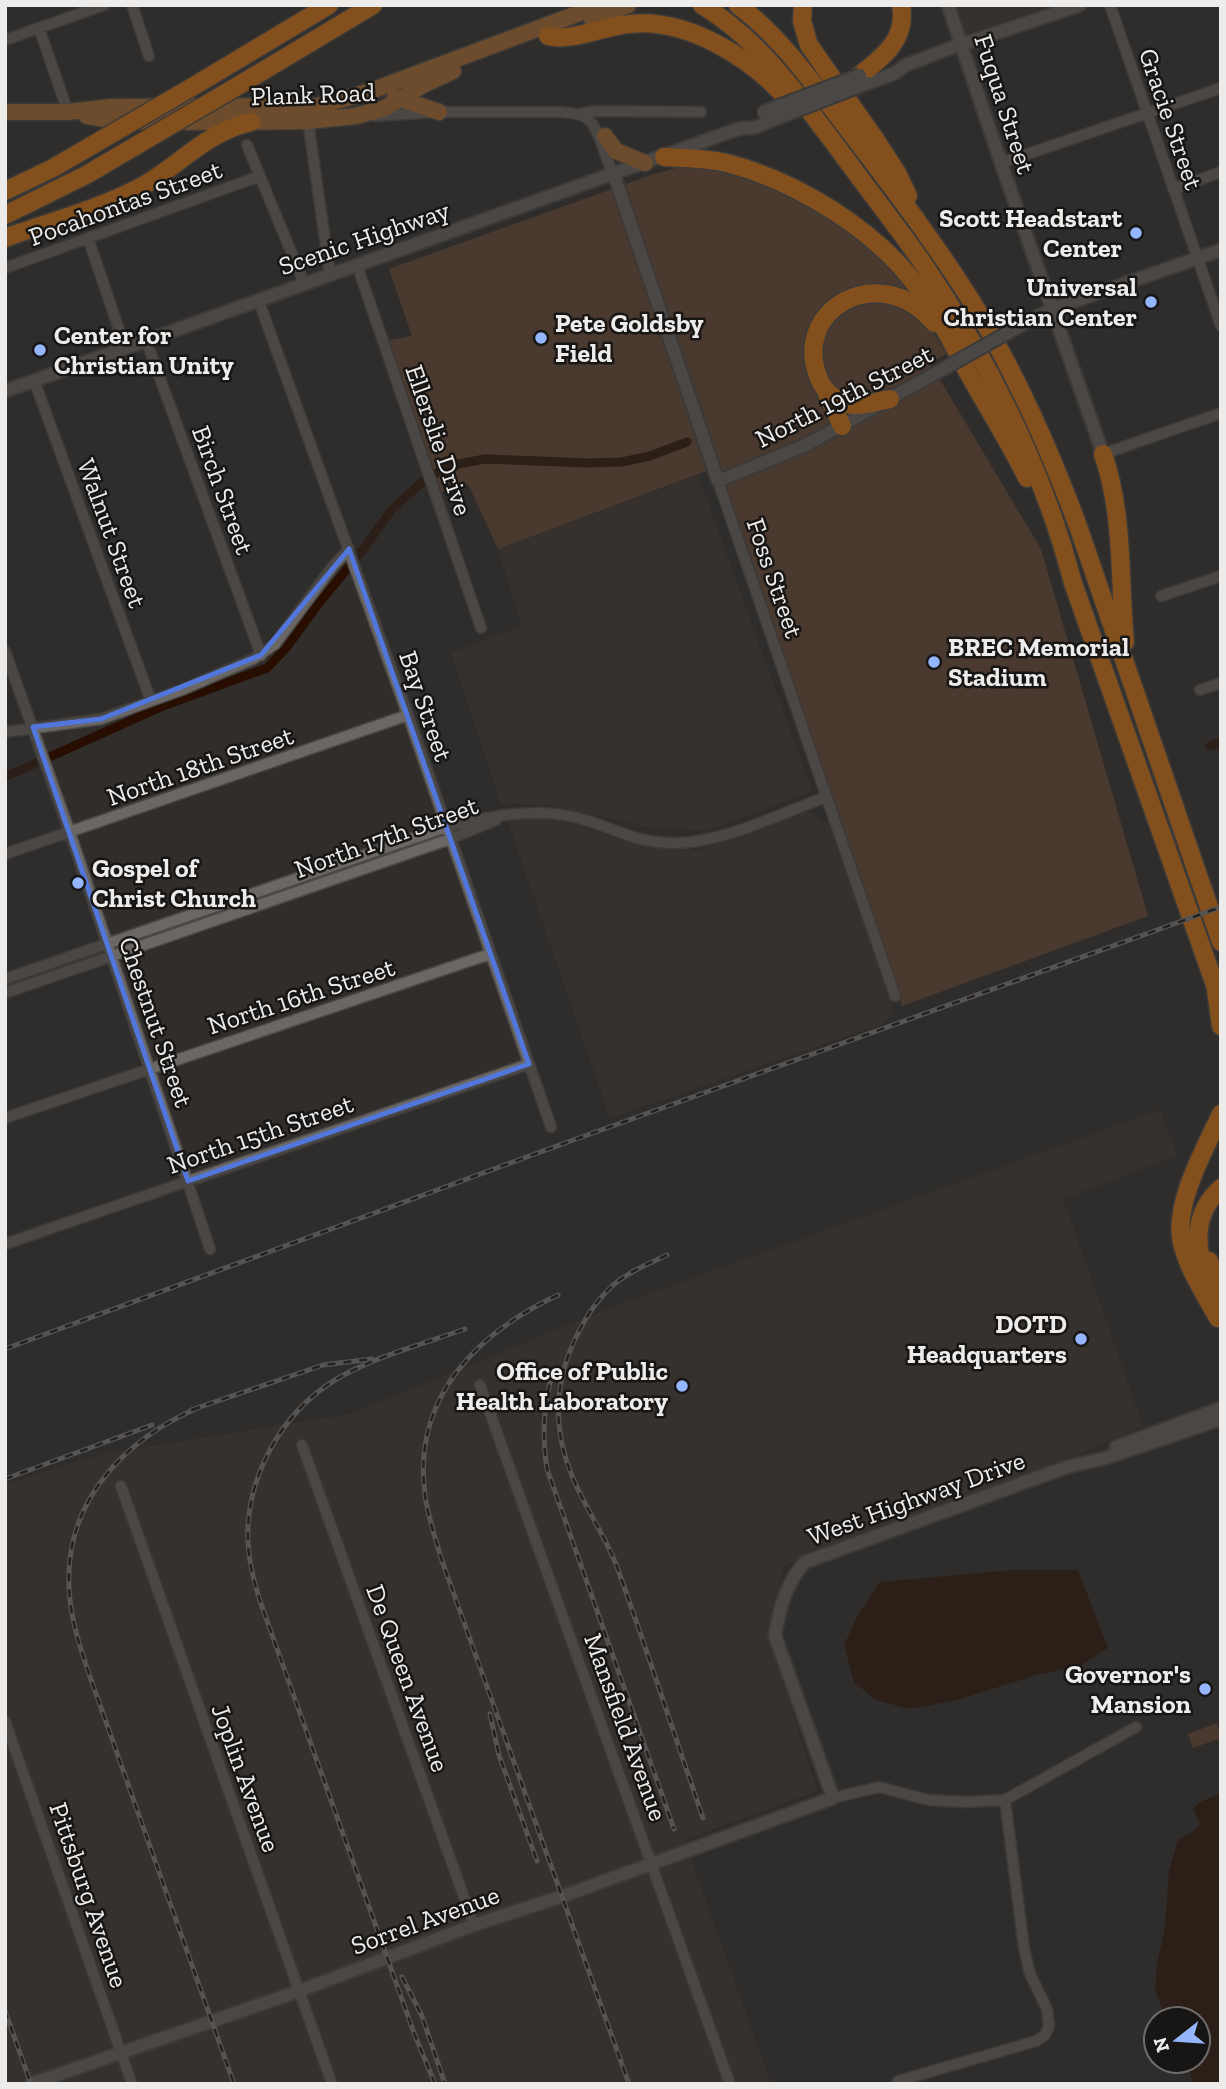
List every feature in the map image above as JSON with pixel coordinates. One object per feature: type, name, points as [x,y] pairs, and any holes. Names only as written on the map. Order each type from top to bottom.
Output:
[{"type":"highway","points":[[276,37],[317,5]]},
{"type":"highway","points":[[5,191],[53,168],[329,5]]},
{"type":"highway","points":[[5,215],[86,175],[373,5]]},
{"type":"highway","points":[[702,5],[740,33],[773,64],[932,276],[990,374],[1045,495],[1063,543],[1073,583],[1221,1002]]},
{"type":"highway","points":[[738,5],[765,28],[797,62],[922,228],[981,318],[1024,398],[1069,502],[1221,942]]},
{"type":"highway","points":[[803,5],[802,21],[809,46],[889,160],[922,228]]},
{"type":"highway","points":[[864,79],[894,44],[901,27],[901,5]]},
{"type":"highway","points":[[548,36],[561,38],[619,25],[645,23],[670,25],[695,33],[750,66],[778,90],[872,195]]},
{"type":"highway","points":[[5,238],[133,190],[164,172],[210,137],[251,122]]},
{"type":"highway","points":[[664,156],[713,160],[738,166],[796,191],[850,222],[885,251],[915,283],[937,315],[1023,470],[1054,548],[1073,583]]},
{"type":"highway","points":[[842,426],[817,374],[814,354],[816,336],[822,324],[834,309],[856,296],[873,292],[897,295],[919,308],[936,326],[970,376]]},
{"type":"highway","points":[[822,386],[835,399],[846,403],[860,405],[890,399]]},
{"type":"highway","points":[[1103,454],[1113,485],[1120,524],[1122,615],[1130,677]]},
{"type":"highway","points":[[1215,985],[1221,1026]]},
{"type":"highway","points":[[1219,1322],[1186,1255],[1180,1229],[1191,1182],[1221,1114]]},
{"type":"highway","points":[[1219,1322],[1197,1241],[1204,1210],[1221,1188]]},
{"type":"highway","points":[[1221,1196],[1209,1215],[1205,1239],[1221,1294]]},
{"type":"main road","name":"Plank Road","points":[[5,112],[68,112],[112,107],[312,106],[336,102],[601,5]]},
{"type":"main road","points":[[356,116],[378,111],[430,81],[628,5]]},
{"type":"main road","points":[[430,81],[427,93],[436,112]]},
{"type":"main road","points":[[368,92],[388,94],[436,112]]},
{"type":"main road","name":"Plank Road","points":[[68,112],[117,121],[308,121],[356,116]]},
{"type":"main road","points":[[605,136],[616,151],[645,163]]},
{"type":"street","points":[[5,40],[104,5]]},
{"type":"street","points":[[132,5],[149,56]]},
{"type":"street","name":"Fuqua Street","points":[[948,5],[1103,454]]},
{"type":"street","name":"Scenic Highway","points":[[5,391],[738,129],[753,116],[766,117],[864,79],[892,65],[906,65],[1080,5]]},
{"type":"street","name":"Gracie Street","points":[[1110,5],[1221,326]]},
{"type":"street","points":[[39,28],[68,112]]},
{"type":"street","points":[[1001,163],[1221,88]]},
{"type":"street","name":"Plank Road","points":[[561,112],[572,109],[590,112]]},
{"type":"street","name":"Plank Road","points":[[356,116],[436,112],[572,114],[585,117],[593,125],[614,174]]},
{"type":"street","points":[[590,112],[601,125],[614,164],[614,174]]},
{"type":"street","name":"Plank Road","points":[[572,114],[701,112]]},
{"type":"street","points":[[308,121],[330,275]]},
{"type":"street","points":[[247,145],[304,283]]},
{"type":"street","points":[[1173,189],[1221,172]]},
{"type":"street","name":"Foss Street","points":[[614,174],[895,996]]},
{"type":"street","name":"Pocahontas Street","points":[[5,268],[260,176]]},
{"type":"street","points":[[88,238],[125,347]]},
{"type":"street","name":"North 19th Street","points":[[718,481],[793,451],[842,426],[1052,309],[1221,250]]},
{"type":"street","name":"Ellerslie Drive","points":[[358,265],[481,628]]},
{"type":"street","name":"Bay Street","points":[[258,299],[408,715],[551,1127]]},
{"type":"street","name":"Birch Street","points":[[146,340],[261,655]]},
{"type":"street","name":"Walnut Street","points":[[34,380],[151,701]]},
{"type":"street","points":[[1103,454],[1221,413]]},
{"type":"street","points":[[5,732],[101,719],[184,689],[261,655],[275,644],[333,566],[350,552]]},
{"type":"street","points":[[1161,596],[1221,576]]},
{"type":"street","name":"Chestnut Street","points":[[5,651],[70,833],[210,1249]]},
{"type":"street","points":[[1200,690],[1221,683]]},
{"type":"street","name":"North 18th Street","points":[[5,855],[408,715]]},
{"type":"street","name":"North 17th Street","points":[[5,979],[446,827],[482,819],[532,813],[573,817],[631,838],[678,843],[722,835],[826,797]]},
{"type":"street","name":"North 17th Street","points":[[5,993],[450,839],[502,817]]},
{"type":"street","points":[[322,870],[326,882]]},
{"type":"street","name":"North 16th Street","points":[[5,1118],[490,954]]},
{"type":"street","name":"North 15th Street","points":[[5,1244],[529,1064]]},
{"type":"street","name":"Mansfield Avenue","points":[[480,1385],[730,2084]]},
{"type":"street","name":"West Highway Drive","points":[[1084,1462],[1103,1451],[1221,1408]]},
{"type":"street","name":"West Highway Drive","points":[[833,1798],[775,1636],[792,1576],[805,1562],[1084,1462],[1114,1456],[1221,1419]]},
{"type":"street","name":"De Queen Avenue","points":[[302,1445],[474,1925]]},
{"type":"street","name":"Joplin Avenue","points":[[121,1486],[332,2084]]},
{"type":"street","name":"Pittsburg Avenue","points":[[5,1721],[132,2084]]},
{"type":"street","points":[[833,1798],[879,1787],[944,1801],[1005,1800],[1136,1727]]},
{"type":"street","name":"Sorrel Avenue","points":[[31,2084],[299,1991],[474,1925],[563,1896],[833,1798]]},
{"type":"street","points":[[898,2081],[1036,2040],[1045,2035],[1049,2026],[1047,2009],[1030,1974],[1024,1948],[1005,1800]]},
{"type":"highlighted area","points":[[349,549],[529,1064],[188,1181],[33,727],[101,719],[261,655]]},
{"type":"shaded area","points":[[956,5],[1052,5],[966,34]]},
{"type":"shaded area","points":[[687,165],[724,171],[802,203],[885,257],[947,354],[930,363],[1041,549],[1148,916],[902,1006],[717,467],[498,549],[468,484],[441,492],[389,340],[412,336],[389,269],[654,174]]},
{"type":"shaded area","points":[[698,475],[812,791],[709,830],[651,828],[553,806],[501,803],[451,653],[522,626],[498,549]]},
{"type":"shaded area","points":[[806,811],[829,824],[894,1012],[882,1024],[610,1118],[508,821],[537,819],[567,822],[653,848],[696,851]]},
{"type":"shaded area","points":[[1160,1110],[1177,1156],[1063,1199],[1143,1426],[1040,1471],[784,1566],[769,1637],[817,1791],[684,1840],[771,2084],[5,2084],[5,1484],[102,1454],[351,1414],[610,1308]]},
{"type":"shaded area","points":[[1012,1570],[1078,1570],[1108,1648],[1080,1666],[1036,1675],[958,1700],[909,1709],[876,1700],[854,1682],[844,1645],[858,1615],[880,1582]]},
{"type":"shaded area","points":[[1217,1723],[1221,1738],[1193,1748],[1188,1734]]},
{"type":"shaded area","points":[[1221,1793],[1221,2084],[1196,2084],[1191,2075],[1212,2075],[1212,2005],[1161,2005],[1155,1990],[1157,1964],[1165,1927],[1169,1871],[1178,1840],[1194,1831],[1200,1824],[1193,1809],[1200,1802]]},
{"type":"waterway","points":[[5,777],[163,706],[267,668],[286,648],[392,509],[421,483],[441,470],[485,459],[622,462],[650,456],[687,442]]},
{"type":"waterway","points":[[1210,746],[1221,742]]},
{"type":"railway","points":[[5,1349],[554,1147],[1221,907]]},
{"type":"railway","points":[[667,1255],[618,1281],[589,1314],[578,1333],[564,1369],[558,1404],[559,1422],[561,1440],[572,1476],[617,1567],[703,1818]]},
{"type":"railway","points":[[558,1295],[501,1328],[456,1372],[440,1399],[429,1428],[424,1460],[425,1495],[441,1558],[629,2084]]},
{"type":"railway","points":[[435,2084],[414,2033],[260,1601],[248,1543],[253,1495],[260,1472],[283,1430],[315,1394],[365,1364],[465,1329]]},
{"type":"railway","points":[[191,1410],[323,1365],[372,1359]]},
{"type":"railway","points":[[554,1369],[544,1419],[547,1469],[674,1829]]},
{"type":"railway","points":[[200,1407],[147,1436],[105,1476],[89,1500],[77,1527],[70,1556],[69,1587],[73,1619],[88,1671],[234,2084]]},
{"type":"railway","points":[[5,1479],[152,1425]]},
{"type":"railway","points":[[490,1714],[499,1755],[537,1861]]},
{"type":"railway","points":[[402,1977],[422,2016],[445,2084]]},
{"type":"railway","points":[[5,2011],[31,2084]]},
{"type":"place","name":"Scott Headstart Center","points":[[1136,233]]},
{"type":"place","name":"Universal Christian Center","points":[[1151,302]]},
{"type":"place","name":"Pete Goldsby Field","points":[[541,338]]},
{"type":"place","name":"Center for Christian Unity","points":[[40,350]]},
{"type":"place","name":"BREC Memorial Stadium","points":[[934,662]]},
{"type":"place","name":"Gospel of Christ Church","points":[[78,883]]},
{"type":"place","name":"DOTD Headquarters","points":[[1081,1339]]},
{"type":"place","name":"Office of Public Health Laboratory","points":[[682,1386]]},
{"type":"place","name":"Governor's Mansion","points":[[1205,1689]]}]
